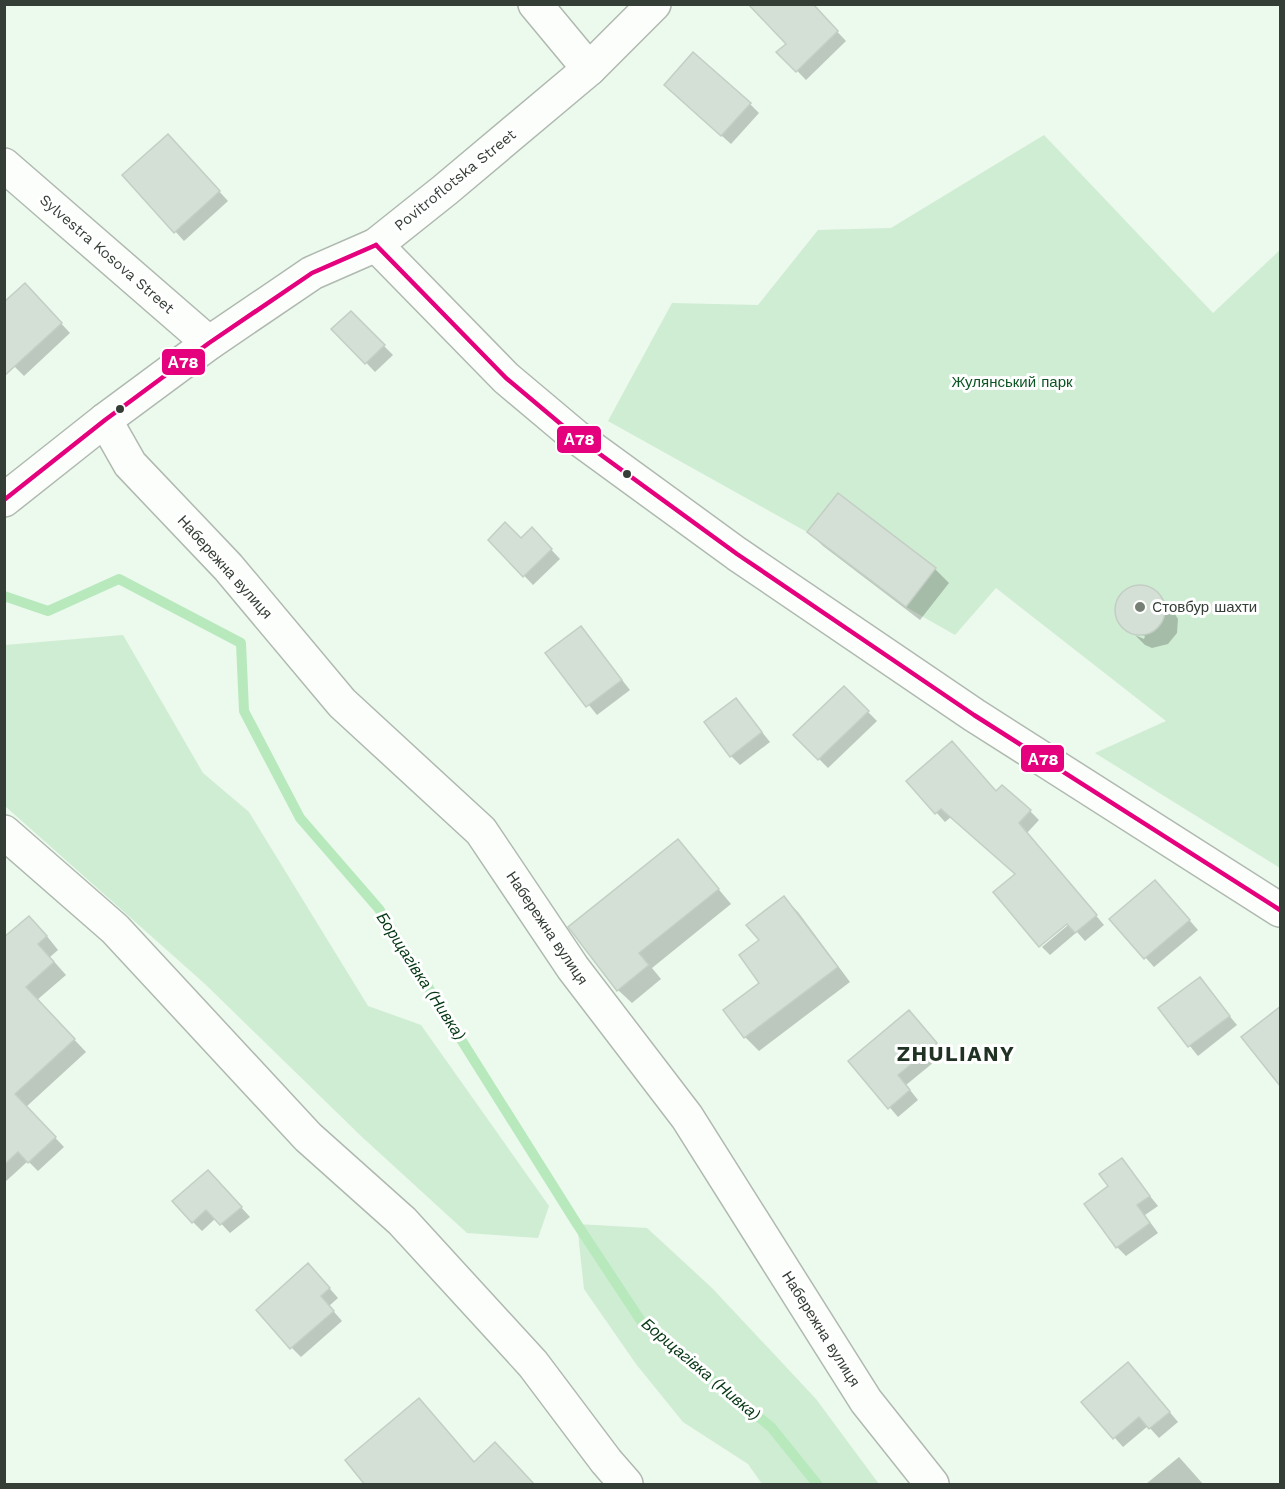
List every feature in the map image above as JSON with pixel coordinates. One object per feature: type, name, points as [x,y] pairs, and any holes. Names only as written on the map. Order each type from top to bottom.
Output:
[{"type":"street","points":[[535,4],[589,69]]},
{"type":"street","name":"Povitroflotska Street","points":[[4,500],[105,420],[209,343],[312,273],[376,245],[589,69],[654,4]]},
{"type":"street","name":"Sylvestra Kosova Street","points":[[4,165],[209,343]]},
{"type":"street","points":[[376,245],[506,378],[604,457],[737,554],[974,715],[1281,910]]},
{"type":"street","name":"Набережна вулиця","points":[[105,420],[130,464],[228,567],[342,703],[481,831],[573,968],[687,1117],[866,1401],[932,1485]]},
{"type":"street","points":[[4,832],[36,857],[115,929],[308,1137],[402,1221],[533,1364],[626,1485]]},
{"type":"green space","name":"Жулянський парк","points":[[1044,135],[1213,313],[1280,250],[1280,868],[1095,753],[1166,721],[996,588],[955,635],[906,607],[936,568],[838,493],[807,532],[608,421],[672,303],[758,305],[818,230],[891,228]]},
{"type":"green space","points":[[123,635],[203,773],[249,812],[368,1006],[421,1025],[549,1206],[538,1238],[467,1233],[361,1136],[205,984],[5,806],[5,645]]},
{"type":"green space","points":[[577,1224],[647,1228],[712,1288],[816,1399],[879,1484],[762,1484],[748,1464],[683,1422],[636,1364],[584,1289]]},
{"type":"building","points":[[748,4],[813,4],[838,31],[796,72],[776,52],[786,44]]},
{"type":"building","points":[[693,52],[751,103],[721,136],[664,85]]},
{"type":"building","points":[[168,134],[220,191],[174,233],[122,175]]},
{"type":"building","points":[[25,283],[62,323],[4,376],[4,302]]},
{"type":"building","points":[[351,311],[385,345],[365,364],[331,329]]},
{"type":"building","points":[[838,493],[936,568],[906,607],[807,532]]},
{"type":"building","points":[[505,522],[521,538],[532,527],[552,549],[523,577],[488,540]]},
{"type":"building","name":"Cтовбур шахти","points":[[1140,585],[1149,587],[1160,596],[1165,610],[1163,619],[1154,630],[1140,635],[1131,633],[1120,624],[1115,610],[1117,601],[1126,590]]},
{"type":"building","points":[[581,626],[622,680],[586,707],[545,653]]},
{"type":"building","points":[[844,686],[869,711],[818,760],[793,735]]},
{"type":"building","points":[[736,698],[762,732],[730,757],[704,722]]},
{"type":"building","points":[[952,741],[996,791],[1002,785],[1031,810],[1019,823],[1097,915],[1075,933],[1067,924],[1039,947],[993,892],[1015,874],[941,809],[935,814],[906,781]]},
{"type":"building","points":[[678,839],[719,889],[639,953],[649,965],[617,991],[568,927]]},
{"type":"building","points":[[1155,880],[1190,920],[1144,959],[1109,919]]},
{"type":"building","points":[[784,896],[838,967],[744,1038],[723,1010],[759,983],[739,955],[759,940],[746,925]]},
{"type":"building","points":[[29,916],[47,936],[38,944],[54,962],[26,987],[75,1039],[15,1094],[56,1137],[28,1163],[18,1152],[4,1165],[4,937]]},
{"type":"building","points":[[1200,977],[1230,1016],[1188,1047],[1158,1008]]},
{"type":"building","points":[[1281,1006],[1281,1087],[1241,1037]]},
{"type":"building","points":[[909,1010],[937,1043],[898,1075],[910,1090],[888,1109],[848,1061]]},
{"type":"building","points":[[1122,1158],[1150,1196],[1137,1205],[1150,1223],[1116,1248],[1084,1204],[1108,1186],[1099,1174]]},
{"type":"building","points":[[208,1170],[242,1207],[220,1225],[206,1210],[192,1223],[172,1201]]},
{"type":"building","points":[[308,1263],[330,1288],[321,1296],[334,1311],[290,1349],[256,1310]]},
{"type":"building","points":[[1128,1362],[1170,1412],[1149,1429],[1139,1417],[1113,1439],[1081,1402]]},
{"type":"building","points":[[419,1398],[474,1462],[495,1442],[535,1485],[365,1485],[345,1460]]},
{"type":"waterway","name":"Борщагівка (Нивка)","points":[[4,596],[48,611],[119,579],[241,643],[244,711],[300,818],[379,909],[577,1224],[643,1324],[771,1427],[817,1484]]},
{"type":"transit line","name":"А78","points":[[376,245],[506,378],[575,436],[737,554],[974,715],[1280,910]]},
{"type":"transit line","name":"А78","points":[[4,500],[105,420],[209,343],[312,273],[376,245]]},
{"type":"place","name":"Cтовбур шахти","points":[[1140,607]]},
{"type":"district","name":"ZHULIANY","points":[[956,1053]]}]
